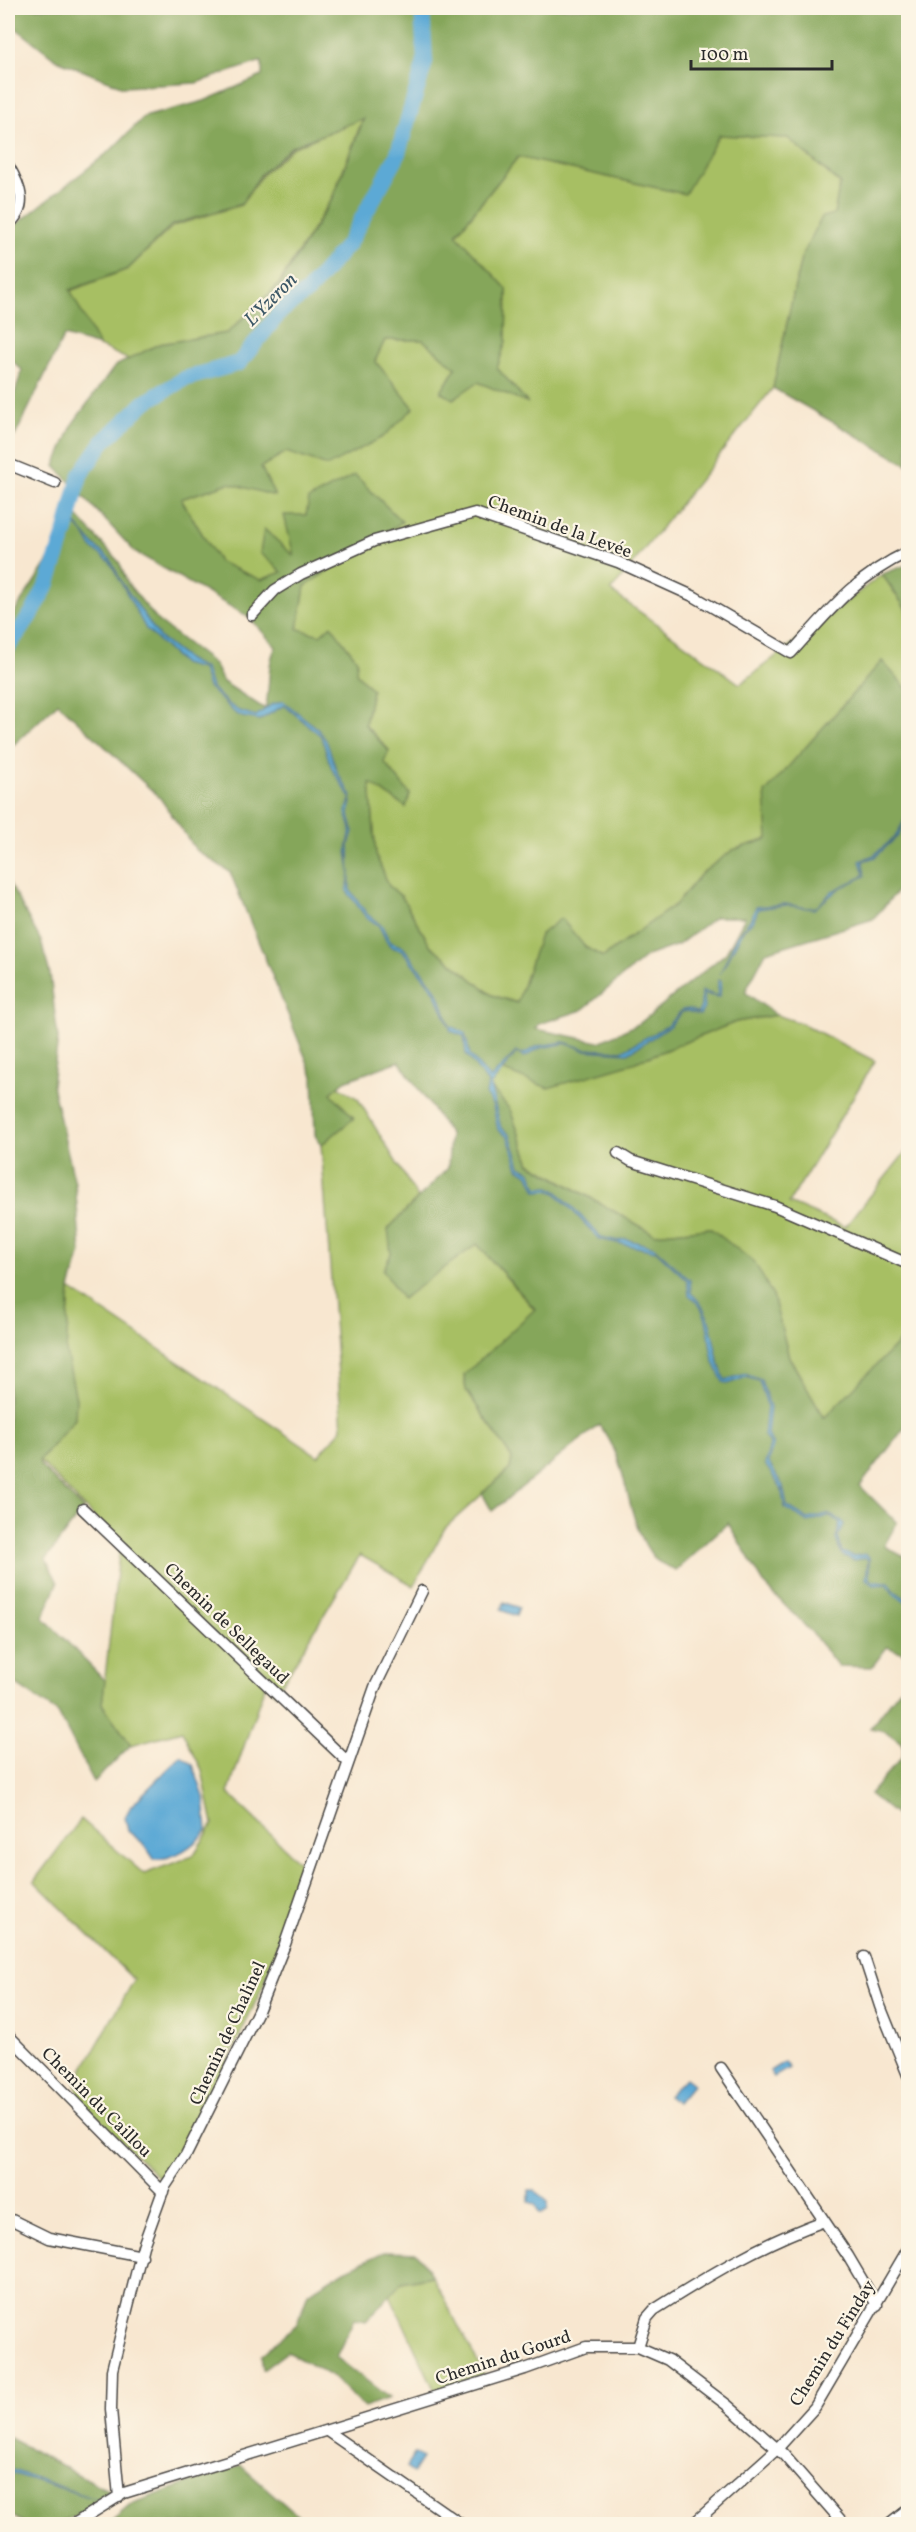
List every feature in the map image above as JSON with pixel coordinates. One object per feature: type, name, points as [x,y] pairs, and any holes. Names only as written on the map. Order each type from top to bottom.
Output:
[{"type":"street","points":[[8,165],[23,197],[20,212],[8,225]]},
{"type":"street","points":[[8,464],[56,483]]},
{"type":"street","name":"Chemin de la Levée","points":[[252,615],[275,590],[301,574],[374,542],[474,513],[618,562],[695,597],[790,653],[849,588],[889,561],[909,552]]},
{"type":"street","points":[[618,1153],[631,1161],[775,1206],[909,1264]]},
{"type":"street","name":"Chemin de Sellegaud","points":[[83,1509],[348,1762]]},
{"type":"street","name":"Chemin de Chalinel","points":[[115,2499],[111,2409],[112,2370],[119,2335],[162,2192],[186,2155],[258,2011],[285,1944],[348,1762],[386,1661],[422,1591]]},
{"type":"street","points":[[864,1958],[880,2006],[909,2075]]},
{"type":"street","name":"Chemin du Caillou","points":[[8,2036],[162,2192]]},
{"type":"street","points":[[721,2068],[824,2221],[877,2305]]},
{"type":"street","points":[[8,2218],[49,2238],[142,2256]]},
{"type":"street","points":[[638,2347],[647,2318],[654,2310],[731,2261],[797,2230],[824,2221]]},
{"type":"street","name":"Chemin du Finday","points":[[693,2524],[777,2449],[814,2406],[909,2249]]},
{"type":"street","name":"Chemin du Gourd","points":[[74,2524],[115,2499],[525,2369],[586,2347],[638,2347],[668,2360],[727,2405],[777,2449],[844,2524]]},
{"type":"street","points":[[327,2431],[461,2524]]},
{"type":"street","points":[[890,2524],[909,2510]]},
{"type":"green space","points":[[8,8],[908,8],[908,465],[773,388],[801,258],[822,217],[834,214],[840,183],[788,138],[719,135],[685,194],[518,157],[456,234],[507,289],[506,341],[497,368],[528,403],[478,382],[453,399],[441,392],[456,368],[423,340],[385,340],[375,361],[414,408],[383,437],[328,466],[286,452],[261,467],[275,496],[229,483],[181,499],[219,562],[261,580],[282,572],[260,553],[264,529],[294,556],[284,515],[306,515],[309,499],[355,475],[402,522],[305,586],[298,629],[320,635],[331,625],[357,660],[356,673],[372,690],[365,725],[389,751],[384,762],[410,794],[406,807],[370,783],[376,855],[389,886],[402,897],[430,945],[492,995],[517,1003],[540,935],[561,918],[585,947],[603,957],[676,904],[702,873],[733,850],[768,839],[765,793],[882,661],[908,690],[908,879],[873,919],[766,952],[745,992],[776,1015],[736,1022],[633,1063],[548,1088],[501,1070],[488,1084],[510,1110],[530,1164],[654,1234],[710,1228],[755,1263],[773,1296],[789,1357],[824,1418],[908,1333],[908,1423],[860,1486],[897,1523],[884,1546],[908,1559],[908,1660],[903,1653],[887,1647],[872,1667],[838,1666],[813,1634],[765,1585],[728,1523],[676,1570],[657,1561],[637,1527],[617,1456],[599,1425],[492,1511],[482,1493],[510,1469],[512,1458],[466,1390],[464,1375],[535,1309],[477,1244],[402,1299],[383,1270],[391,1254],[388,1229],[448,1168],[450,1134],[399,1061],[345,1081],[331,1093],[354,1118],[321,1145],[315,1135],[313,1076],[230,872],[196,850],[160,798],[58,703],[8,750],[8,622],[77,516],[119,562],[128,584],[158,621],[214,664],[223,682],[265,709],[271,661],[276,647],[249,617],[135,552],[55,466],[73,423],[115,366],[159,344],[227,333],[279,285],[333,198],[364,118],[291,147],[261,174],[241,204],[172,225],[128,269],[70,290],[99,346],[64,336],[15,436],[8,415],[22,370],[8,357],[8,231],[111,150],[144,117],[204,101],[262,76],[262,61],[196,83],[123,87],[57,60],[8,22]],"holes":[[[715,917],[745,917],[726,953],[640,1023],[599,1042],[536,1029],[539,1024],[582,1010],[647,956],[678,945]]]},
{"type":"green space","points":[[363,118],[332,198],[278,285],[227,333],[159,344],[129,360],[99,346],[70,291],[128,269],[173,226],[241,205],[262,175],[292,148]]},
{"type":"green space","points":[[719,135],[788,138],[840,184],[834,214],[801,258],[773,388],[611,591],[740,684],[882,574],[908,612],[908,690],[882,662],[768,839],[733,850],[702,873],[676,904],[603,957],[585,947],[561,919],[540,936],[518,1003],[492,995],[430,945],[402,897],[389,886],[376,855],[370,782],[406,807],[410,794],[384,762],[389,750],[365,725],[372,690],[320,635],[298,629],[305,586],[401,521],[306,515],[294,557],[264,529],[282,572],[261,580],[219,562],[181,499],[229,483],[274,495],[261,467],[286,452],[328,466],[414,408],[375,361],[385,340],[423,340],[456,368],[441,392],[478,382],[527,402],[497,368],[506,341],[507,289],[456,235],[518,157],[684,194]]},
{"type":"green space","points":[[906,565],[908,567],[908,612],[882,574]]},
{"type":"green space","points":[[8,881],[41,941],[50,974],[58,1039],[52,1085],[75,1183],[81,1252],[70,1289],[66,1351],[76,1399],[75,1419],[39,1461],[41,1466],[83,1509],[46,1559],[58,1583],[43,1617],[105,1681],[102,1704],[131,1745],[94,1782],[58,1713],[8,1679]]},
{"type":"green space","points":[[776,1015],[801,1023],[875,1061],[789,1203],[845,1227],[908,1149],[908,1333],[825,1418],[789,1357],[773,1296],[710,1228],[654,1234],[530,1163],[510,1110],[487,1084],[501,1070],[633,1063],[736,1022]]},
{"type":"green space","points":[[339,1086],[358,1099],[418,1198],[388,1229],[402,1298],[477,1244],[535,1310],[464,1376],[466,1390],[512,1458],[510,1469],[445,1528],[414,1586],[360,1555],[276,1694],[265,1685],[228,1793],[304,1867],[264,1984],[224,2069],[164,2180],[157,2176],[83,2103],[75,2084],[134,1980],[34,1881],[81,1819],[144,1874],[193,1856],[213,1824],[202,1770],[182,1731],[131,1745],[102,1704],[120,1545],[39,1460],[75,1419],[66,1351],[70,1289],[318,1456],[342,1429],[321,1145],[354,1118],[330,1094]]},
{"type":"green space","points":[[908,1679],[908,1825],[870,1794],[903,1756],[903,1744],[885,1731],[870,1728]]},
{"type":"green space","points":[[384,2252],[417,2253],[432,2276],[402,2282],[366,2321],[354,2319],[336,2357],[389,2398],[364,2407],[330,2375],[287,2352],[263,2370],[261,2355],[297,2324],[308,2293],[345,2270]]},
{"type":"green space","points":[[432,2276],[484,2374],[435,2391],[390,2295],[402,2282]]},
{"type":"green space","points":[[8,2437],[109,2491],[86,2512],[55,2524],[25,2524],[8,2513]]},
{"type":"green space","points":[[240,2465],[307,2524],[108,2524],[133,2503]]},
{"type":"water","points":[[69,516],[82,531],[68,519]]},
{"type":"water","points":[[83,533],[111,560],[122,583],[160,638],[188,660],[205,669],[211,687],[227,703],[239,711],[256,716],[271,705],[283,701],[317,728],[326,740],[338,774],[352,796],[349,814],[353,831],[349,845],[350,870],[347,850],[351,829],[346,812],[351,798],[332,769],[321,736],[284,705],[260,720],[235,713],[208,687],[202,669],[183,664],[146,629],[110,562],[92,548]]},
{"type":"water","points":[[908,814],[898,836],[875,857],[863,861],[865,876],[840,888],[819,905],[832,891],[862,877],[864,874],[860,861],[874,855],[895,837]]},
{"type":"water","points":[[350,875],[350,890],[367,914],[382,926],[390,942],[403,947],[438,992],[450,1026],[465,1033],[470,1055],[490,1079],[516,1052],[524,1054],[538,1046],[567,1043],[540,1048],[525,1057],[516,1053],[490,1086],[501,1128],[510,1135],[520,1166],[531,1172],[537,1188],[550,1187],[558,1192],[601,1237],[618,1241],[625,1239],[654,1247],[690,1280],[691,1293],[705,1312],[709,1323],[725,1380],[745,1374],[761,1380],[770,1407],[767,1435],[773,1445],[768,1462],[783,1486],[787,1506],[808,1519],[827,1514],[841,1520],[844,1524],[838,1536],[842,1552],[853,1556],[866,1554],[869,1557],[869,1579],[874,1582],[889,1582],[893,1590],[908,1600],[908,1603],[893,1593],[887,1584],[874,1585],[866,1579],[868,1560],[865,1557],[854,1560],[842,1555],[836,1539],[840,1522],[828,1516],[808,1522],[785,1508],[781,1488],[765,1464],[770,1445],[764,1436],[767,1405],[759,1381],[746,1377],[728,1384],[723,1382],[713,1358],[704,1314],[701,1307],[689,1295],[687,1280],[656,1251],[599,1239],[556,1193],[549,1190],[536,1191],[529,1175],[518,1168],[508,1137],[498,1130],[493,1106],[486,1095],[488,1083],[466,1054],[464,1036],[451,1031],[435,992],[402,950],[391,947],[379,926],[365,916],[347,891]]},
{"type":"water","points":[[785,904],[816,907],[814,909],[785,905],[758,909],[754,920],[744,929],[720,974],[737,936],[750,920],[756,907]]},
{"type":"water","points":[[718,980],[721,980],[720,997],[703,994],[704,1008],[700,1015],[687,1011],[682,1012],[669,1027],[628,1053],[584,1050],[571,1044],[585,1049],[622,1051],[667,1026],[682,1010],[689,1009],[698,1013],[701,1006],[701,991],[718,996]]},
{"type":"water","points":[[504,1602],[519,1608],[516,1616],[501,1610]]},
{"type":"water","points":[[181,1756],[193,1765],[204,1797],[207,1830],[183,1851],[169,1857],[154,1859],[144,1844],[128,1831],[125,1817],[131,1806]]},
{"type":"water","points":[[784,2062],[789,2068],[774,2077],[770,2071]]},
{"type":"water","points":[[685,2078],[693,2084],[677,2103],[668,2096]]},
{"type":"water","points":[[529,2190],[534,2190],[548,2202],[548,2209],[539,2213],[535,2204],[529,2202]]},
{"type":"water","points":[[415,2453],[422,2458],[413,2472],[406,2467]]},
{"type":"water","points":[[8,2469],[30,2476],[96,2499],[8,2472]]},
{"type":"waterway","name":"L'Yzeron","points":[[8,647],[34,610],[48,583],[66,530],[80,475],[103,442],[144,403],[184,379],[239,363],[281,311],[308,291],[348,244],[397,156],[425,62],[422,8]]}]
